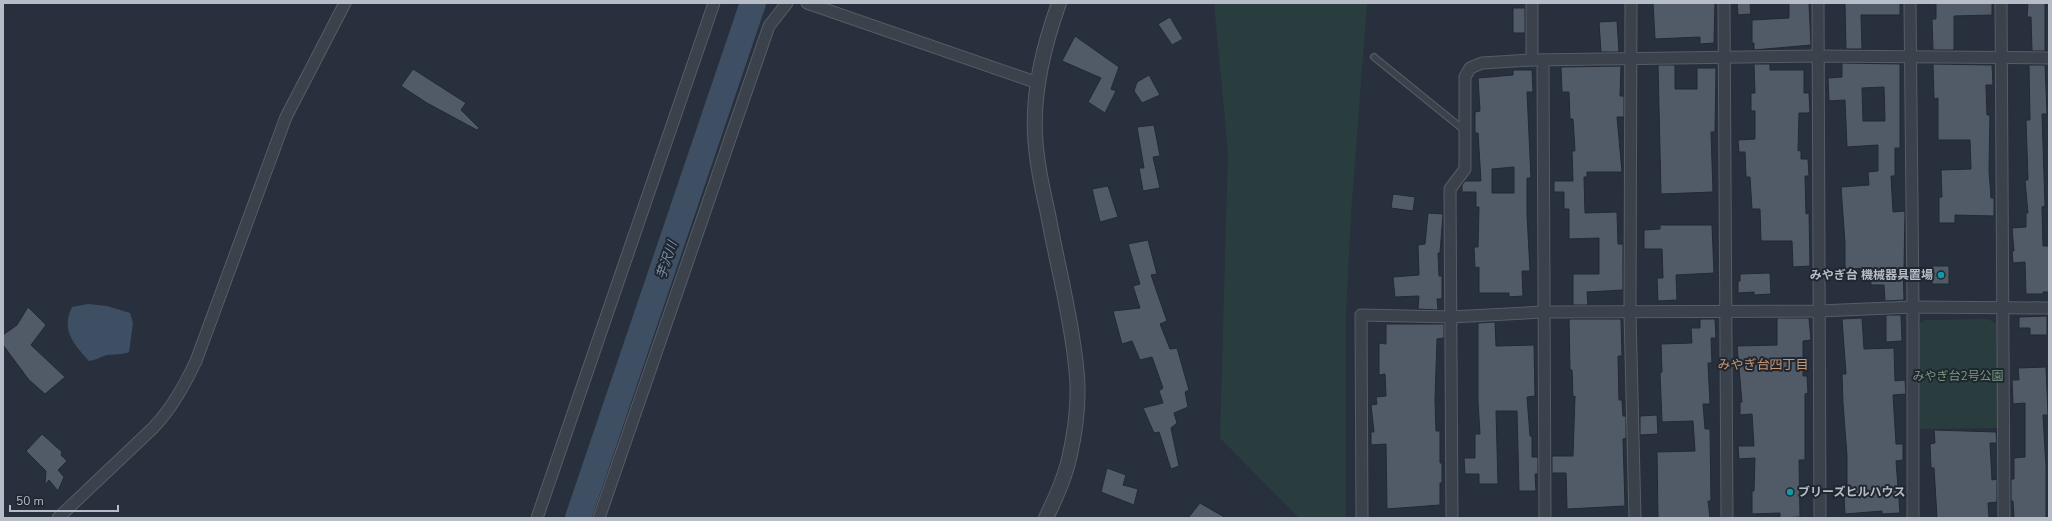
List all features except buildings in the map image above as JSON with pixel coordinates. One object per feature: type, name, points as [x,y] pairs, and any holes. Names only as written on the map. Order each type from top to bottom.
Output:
[{"type":"street","points":[[58,518],[166,415],[179,396],[196,361],[286,117],[345,3]]},
{"type":"street","points":[[537,518],[714,3]]},
{"type":"street","points":[[599,518],[769,26],[787,3]]},
{"type":"street","points":[[807,3],[1038,83]]},
{"type":"street","points":[[1046,518],[1061,486],[1069,459],[1074,431],[1077,398],[1076,366],[1038,161],[1035,133],[1038,83],[1045,42],[1059,3]]},
{"type":"street","points":[[1532,3],[1537,61],[1543,312],[1544,518]]},
{"type":"street","points":[[1631,3],[1630,313],[1635,518]]},
{"type":"street","points":[[1724,3],[1727,518]]},
{"type":"street","points":[[1818,3],[1820,518]]},
{"type":"street","points":[[1910,3],[1913,307],[1913,518]]},
{"type":"street","points":[[2001,3],[2004,518]]},
{"type":"street","points":[[1452,518],[1450,189],[1465,169],[1464,77],[1470,68],[1482,63],[1631,59],[1818,56],[1910,58],[2049,58]]},
{"type":"street","points":[[1362,518],[1361,315],[1451,317],[1543,312],[1630,313],[1819,311],[1913,307],[2003,309],[2049,308]]},
{"type":"lane","points":[[1374,57],[1464,130]]},
{"type":"green space","points":[[1214,3],[1367,3],[1351,214],[1346,315],[1346,518],[1299,518],[1220,438],[1228,152]]},
{"type":"green space","name":"みやぎ台2号公園","points":[[1988,319],[1996,324],[1999,428],[1920,429],[1918,324],[1925,320]]},
{"type":"water","points":[[88,304],[107,306],[130,313],[133,323],[129,352],[107,355],[89,361],[83,354],[70,336],[68,323],[72,307]]},
{"type":"waterway","name":"芋沢川","points":[[578,518],[753,3]]},
{"type":"place","name":"みやぎ台 機械器具置場","points":[[1941,275]]},
{"type":"place","name":"ブリーズヒルハウス","points":[[1790,492]]},
{"type":"district","name":"みやぎ台四丁目","points":[[1763,364]]}]
